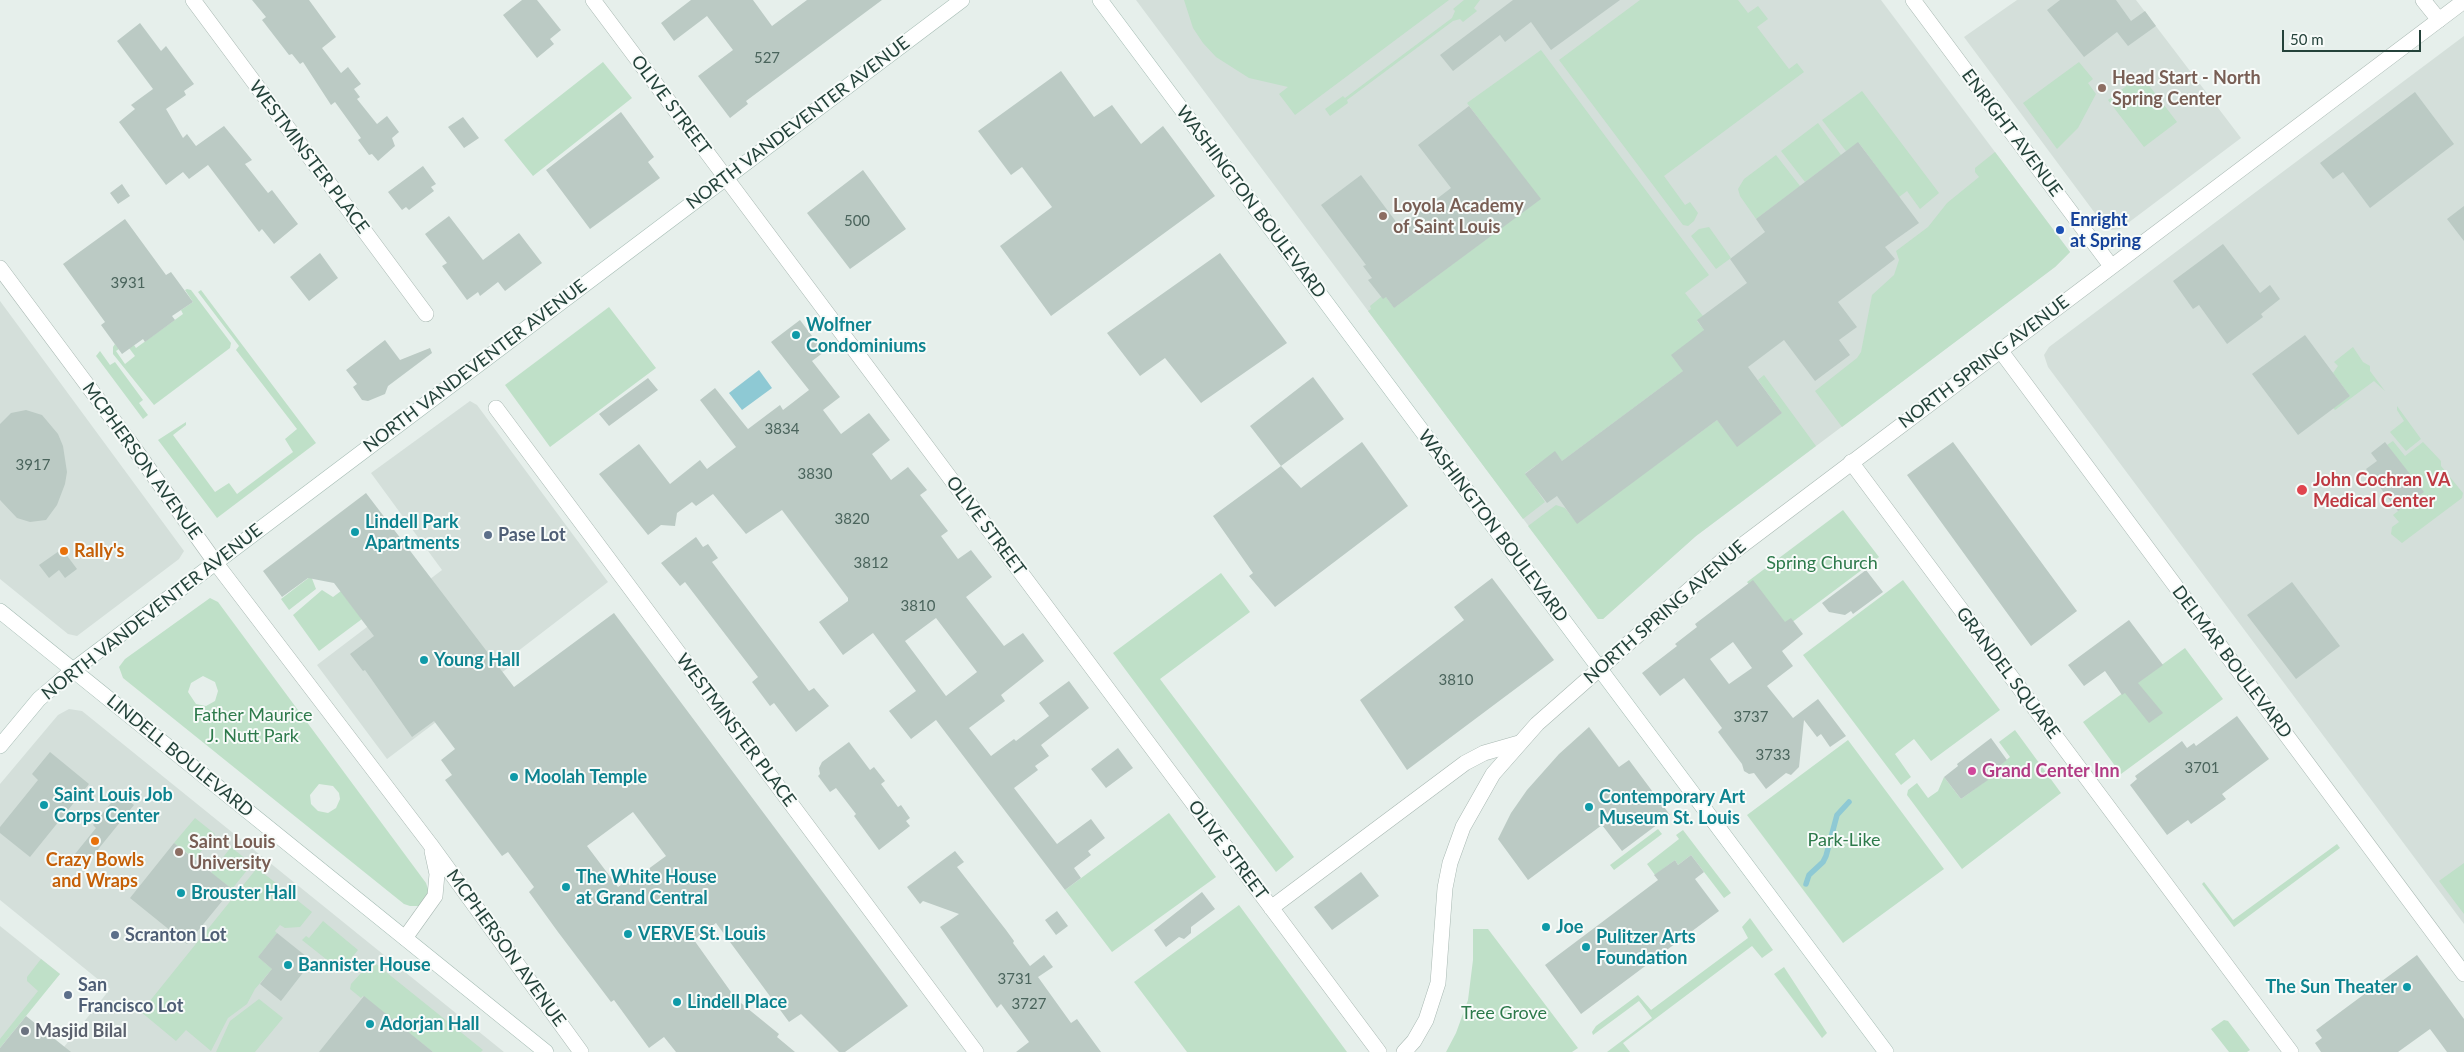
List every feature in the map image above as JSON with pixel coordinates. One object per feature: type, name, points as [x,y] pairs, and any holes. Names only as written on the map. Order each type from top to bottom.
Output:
[{"type":"street","name":"WESTMINSTER PLACE","points":[[193,0],[426,314]]},
{"type":"street","name":"OLIVE STREET","points":[[593,0],[1379,1052]]},
{"type":"street","name":"NORTH VANDEVENTER AVENUE","points":[[0,746],[39,699],[73,670],[962,0]]},
{"type":"street","name":"WASHINGTON BOULEVARD","points":[[1100,0],[1886,1052]]},
{"type":"street","name":"ENRIGHT AVENUE","points":[[1913,0],[2111,266]]},
{"type":"street","points":[[2423,0],[2439,20]]},
{"type":"street","name":"NORTH SPRING AVENUE","points":[[1404,1052],[1414,1041],[1426,1020],[1438,983],[1442,915],[1455,848],[1463,827],[1483,789],[1519,743],[1599,667],[1724,559],[1850,462],[2464,1]]},
{"type":"street","name":"MCPHERSON AVENUE","points":[[0,268],[129,441],[215,562],[430,844],[581,1052]]},
{"type":"street","name":"DELMAR BOULEVARD","points":[[2000,350],[2464,974]]},
{"type":"street","name":"WESTMINSTER PLACE","points":[[496,408],[976,1052]]},
{"type":"street","name":"GRANDEL SQUARE","points":[[1850,462],[2291,1052]]},
{"type":"street","name":"LINDELL BOULEVARD","points":[[0,611],[546,1052]]},
{"type":"street","name":"NORTH SPRING AVENUE","points":[[1271,908],[1465,763],[1484,753],[1519,743]]},
{"type":"street","name":"MCPHERSON AVENUE","points":[[405,938],[435,896],[437,874],[430,844]]},
{"type":"shaded area","points":[[1136,0],[1881,0],[2070,252],[2055,267],[1696,536],[1603,619],[1598,619]]},
{"type":"shaded area","name":"Head Start - North Spring Center","points":[[2017,0],[2136,0],[2241,138],[2120,229],[2111,230],[2106,228],[1964,37]]},
{"type":"shaded area","name":"John Cochran VA Medical Center","points":[[2464,36],[2464,924],[2048,367],[2044,355],[2049,347]]},
{"type":"shaded area","points":[[0,301],[184,551],[179,559],[77,636],[68,634],[0,579]]},
{"type":"shaded area","points":[[470,401],[477,405],[608,582],[509,658],[513,664],[387,759],[317,665],[442,570],[371,473]]},
{"type":"shaded area","name":"Saint Louis University","points":[[69,709],[82,711],[504,1052],[60,1052],[110,989],[0,900],[0,784],[58,715]]},
{"type":"shaded area","points":[[0,926],[60,974],[0,1045]]},
{"type":"green space","points":[[1184,0],[1449,0],[1295,115],[1279,94],[1288,87],[1249,78],[1216,57],[1193,28]]},
{"type":"green space","points":[[1464,0],[1480,0],[1474,8],[1477,11],[1463,22],[1460,19],[1453,21],[1347,100],[1348,103],[1330,116],[1325,109],[1343,96],[1345,98],[1452,18],[1455,11],[1453,9]]},
{"type":"green space","points":[[1640,0],[1738,0],[1748,13],[1758,6],[1768,19],[1757,27],[1789,69],[1797,63],[1804,72],[1664,176],[1685,205],[1690,202],[1698,213],[1694,221],[1688,226],[1683,225],[1559,60]]},
{"type":"green space","points":[[1541,50],[1709,275],[1685,293],[1703,316],[1697,321],[1704,330],[1683,371],[1562,461],[1555,452],[1525,473],[1545,502],[1523,519],[1368,311],[1371,309],[1370,306],[1381,297],[1386,297],[1394,308],[1540,199],[1467,103]]},
{"type":"green space","points":[[603,62],[632,98],[533,176],[504,140]]},
{"type":"green space","points":[[2079,62],[2093,79],[2088,83],[2096,94],[2078,128],[2057,149],[2023,103]]},
{"type":"green space","points":[[2141,75],[2177,122],[2144,147],[2108,100]]},
{"type":"green space","points":[[1862,91],[1939,193],[1920,209],[1907,191],[1899,197],[1859,143],[1846,151],[1822,120]]},
{"type":"green space","points":[[1818,123],[1841,155],[1805,182],[1781,151]]},
{"type":"green space","points":[[1995,152],[2070,252],[2055,267],[1842,427],[1815,391],[1857,358],[1861,352],[1872,295],[1894,275],[1899,260],[1896,251],[1928,227],[1947,203],[1979,177],[1975,172],[1975,168]]},
{"type":"green space","points":[[1776,155],[1800,186],[1756,219],[1740,196],[1738,189],[1744,179]]},
{"type":"green space","points":[[1709,227],[1731,258],[1716,269],[1691,236],[1699,229]]},
{"type":"green space","points":[[185,290],[191,290],[231,343],[230,348],[154,405],[113,354],[113,347],[115,344],[119,349],[116,351],[125,364],[135,356],[129,348],[134,345],[136,348],[183,314],[181,310],[193,302]]},
{"type":"green space","points":[[201,290],[316,443],[217,518],[158,440],[186,422],[186,425],[173,435],[215,492],[229,483],[237,494],[293,452],[285,439],[297,429],[236,350],[239,346],[198,292]]},
{"type":"green space","points":[[609,307],[656,368],[550,447],[505,385]]},
{"type":"green space","points":[[2353,347],[2363,362],[2370,366],[2370,371],[2385,391],[2374,381],[2335,410],[2333,408],[2350,396],[2333,373],[2338,366],[2334,362]]},
{"type":"green space","points":[[100,351],[110,365],[115,362],[143,400],[139,403],[148,415],[143,419],[96,356]]},
{"type":"green space","points":[[1764,375],[1816,446],[1696,536],[1603,619],[1598,619],[1528,526],[1556,505],[1565,508],[1577,523],[1717,420],[1737,446],[1782,413],[1758,380]]},
{"type":"green space","points":[[2397,406],[2421,439],[2406,451],[2390,432],[2404,421],[2397,410]]},
{"type":"green space","points":[[2393,441],[2405,456],[2423,442],[2441,461],[2441,466],[2463,493],[2462,498],[2402,543],[2391,534],[2392,527],[2399,522],[2393,515],[2423,492],[2387,445]]},
{"type":"green space","name":"Spring Church","points":[[1843,510],[1879,557],[1783,629],[1747,582]]},
{"type":"green space","points":[[1221,573],[1250,612],[1160,679],[1294,857],[1276,872],[1113,653]]},
{"type":"green space","points":[[311,576],[316,589],[289,610],[281,599]]},
{"type":"green space","points":[[1903,580],[2000,710],[1931,761],[1914,739],[1895,754],[1911,777],[1901,785],[1803,655]]},
{"type":"green space","points":[[322,590],[333,597],[341,591],[362,619],[319,651],[293,615]]},
{"type":"green space","name":"Father Maurice J. Nutt Park","points":[[210,598],[218,602],[426,883],[429,892],[421,906],[404,904],[123,678],[119,667],[125,659]],"holes":[[[203,676],[215,682],[218,691],[215,701],[206,706],[196,704],[188,692],[191,683]],[[319,784],[333,786],[339,793],[340,799],[336,808],[328,813],[318,811],[311,804],[310,795]]]},
{"type":"green space","points":[[2185,648],[2223,699],[2121,774],[2083,722]]},
{"type":"green space","points":[[2015,730],[2061,793],[1962,869],[1907,795],[1908,790],[1917,783],[1928,798],[1938,791],[1944,777],[1961,799],[1987,780],[1986,777],[2010,757],[1999,742]]},
{"type":"green space","name":"Park-Like","points":[[1848,740],[1944,869],[1843,943],[1747,815]]},
{"type":"green space","points":[[1169,813],[1216,877],[1112,952],[1065,890]]},
{"type":"green space","points":[[195,818],[215,834],[195,859],[174,843]]},
{"type":"green space","points":[[1658,829],[1662,834],[1614,870],[1610,865]]},
{"type":"green space","points":[[1683,830],[1731,893],[1724,898],[1691,855],[1678,865],[1675,860],[1655,875],[1647,864],[1679,839],[1676,835]]},
{"type":"green space","points":[[2337,844],[2340,848],[2234,927],[2202,884],[2204,882],[2233,920]]},
{"type":"green space","points":[[231,847],[252,864],[232,889],[211,873]]},
{"type":"green space","points":[[2464,863],[2464,914],[2439,881]]},
{"type":"green space","points":[[257,868],[312,912],[300,927],[285,928],[280,925],[275,931],[277,933],[258,957],[272,969],[255,989],[247,1004],[228,1018],[211,1051],[186,1030],[176,1041],[141,1012]]},
{"type":"green space","points":[[1239,905],[1347,1052],[1187,1052],[1134,982]]},
{"type":"green space","points":[[1750,918],[1773,950],[1762,958],[1752,946],[1623,1043],[1630,1052],[1607,1052],[1652,1018],[1639,1001],[1593,1035],[1592,1032],[1596,1026],[1638,995],[1651,1010],[1748,938],[1742,927]]},
{"type":"green space","points":[[323,921],[358,950],[341,971],[302,940],[306,936],[309,938]]},
{"type":"green space","name":"Tree Grove","points":[[1473,929],[1488,929],[1578,1048],[1572,1052],[1446,1052],[1456,1033],[1468,1000],[1473,960]]},
{"type":"green space","points":[[41,959],[60,974],[0,1048],[0,1039],[38,991],[27,981],[27,977]]},
{"type":"green space","points":[[371,962],[376,964],[483,1050],[481,1052],[433,1052],[363,996],[361,998],[350,989],[351,984]]},
{"type":"green space","points":[[1784,967],[1827,1033],[1822,1038],[1774,974]]},
{"type":"green space","points":[[259,999],[283,1018],[255,1052],[216,1052],[230,1021]]},
{"type":"green space","points":[[2224,1020],[2228,1021],[2250,1050],[2247,1052],[2229,1052],[2211,1029]]},
{"type":"water","points":[[759,370],[772,388],[742,410],[729,393]]},
{"type":"building","points":[[252,0],[309,0],[336,37],[322,48],[341,73],[348,67],[361,84],[354,89],[360,97],[357,99],[377,124],[387,116],[399,132],[392,138],[395,146],[378,161],[372,154],[369,155],[358,140],[361,138],[335,102],[331,105],[303,62],[300,64],[292,54],[289,55],[262,20],[266,17]]},
{"type":"building","points":[[522,0],[537,0],[561,30],[550,39],[554,44],[537,58],[503,15]]},
{"type":"building","points":[[691,0],[753,0],[772,26],[807,0],[882,0],[746,101],[748,104],[730,118],[698,76],[733,50],[707,16],[674,41],[661,23]]},
{"type":"building","points":[[1513,0],[1620,0],[1551,50],[1531,22],[1505,42],[1500,35],[1453,71],[1440,55]]},
{"type":"building","points":[[2060,0],[2116,0],[2131,21],[2145,11],[2156,26],[2128,46],[2117,32],[2084,57],[2047,10]]},
{"type":"building","points":[[140,23],[161,51],[166,46],[194,84],[184,91],[186,95],[166,109],[183,138],[187,134],[196,146],[224,126],[252,160],[245,164],[268,193],[272,190],[298,224],[274,244],[262,229],[259,232],[208,165],[189,179],[183,172],[166,185],[119,122],[135,109],[131,105],[153,89],[117,41]]},
{"type":"building","points":[[1061,71],[1094,117],[1112,105],[1141,144],[1163,126],[1215,196],[1051,316],[1000,246],[1052,207],[1022,167],[1011,175],[978,131]]},
{"type":"building","points":[[2415,92],[2454,144],[2370,208],[2343,172],[2333,179],[2320,163]]},
{"type":"building","points":[[1469,106],[1541,199],[1394,308],[1386,297],[1383,299],[1368,280],[1372,278],[1363,266],[1366,265],[1321,205],[1361,175],[1400,227],[1451,188],[1418,145]]},
{"type":"building","points":[[621,112],[654,157],[648,162],[660,178],[590,229],[546,170]]},
{"type":"building","points":[[463,117],[479,138],[464,148],[448,127]]},
{"type":"building","points":[[1858,142],[1919,223],[1885,247],[1895,259],[1838,302],[1857,327],[1839,340],[1850,355],[1815,381],[1784,340],[1748,367],[1782,413],[1737,447],[1717,420],[1577,524],[1557,496],[1547,503],[1525,474],[1555,451],[1562,461],[1683,371],[1671,355],[1704,330],[1697,320],[1747,283],[1730,259],[1765,232],[1756,219]]},
{"type":"building","points":[[423,166],[436,184],[431,187],[434,191],[409,210],[406,207],[402,210],[388,192]]},
{"type":"building","points":[[863,170],[906,229],[850,269],[807,213]]},
{"type":"building","points":[[122,184],[130,196],[118,204],[110,193]]},
{"type":"building","points":[[2464,206],[2464,241],[2447,219]]},
{"type":"building","points":[[449,216],[483,260],[519,233],[542,263],[505,291],[498,282],[480,296],[478,292],[467,300],[442,266],[447,263],[425,234]]},
{"type":"building","points":[[125,219],[166,275],[171,272],[193,302],[172,316],[175,320],[145,342],[143,339],[122,354],[101,325],[105,322],[63,264]]},
{"type":"building","points":[[2223,244],[2260,293],[2270,285],[2280,299],[2261,314],[2263,317],[2227,344],[2199,305],[2193,309],[2173,281]]},
{"type":"building","points":[[320,253],[338,278],[309,301],[290,277]]},
{"type":"building","points":[[1220,253],[1287,343],[1201,403],[1165,358],[1140,376],[1107,333]]},
{"type":"building","points":[[800,320],[824,352],[812,361],[840,397],[823,410],[841,434],[869,413],[890,440],[872,454],[891,480],[908,467],[927,490],[920,495],[948,531],[941,536],[958,559],[971,550],[992,577],[966,597],[1004,646],[1023,633],[1044,661],[1001,695],[1005,701],[969,728],[991,756],[1014,739],[1016,741],[1049,716],[1039,703],[1069,681],[1089,708],[1041,745],[1049,756],[1035,766],[1038,770],[1014,788],[1057,844],[1091,819],[1105,838],[1088,851],[1091,855],[1074,868],[1081,878],[1065,890],[936,720],[911,739],[889,711],[916,691],[873,633],[843,655],[819,622],[848,601],[848,598],[782,510],[746,534],[713,494],[696,506],[692,502],[677,513],[675,526],[661,525],[648,535],[599,474],[639,444],[670,484],[700,460],[707,469],[736,447],[700,400],[715,388],[748,429],[780,405],[783,410],[809,390],[771,342]],"holes":[[[936,618],[977,672],[946,696],[905,641]]]},
{"type":"building","points":[[2305,335],[2350,396],[2298,435],[2252,374]]},
{"type":"building","points":[[385,340],[400,360],[430,348],[432,353],[388,386],[385,394],[368,401],[362,400],[353,387],[357,384],[346,370]]},
{"type":"building","points":[[1313,377],[1344,419],[1281,466],[1250,426]]},
{"type":"building","points":[[648,378],[658,390],[609,426],[599,414]]},
{"type":"building","points":[[26,410],[42,415],[58,434],[63,446],[67,472],[65,484],[57,505],[46,520],[30,522],[17,518],[0,500],[0,424],[11,413]]},
{"type":"building","points":[[1362,442],[1408,506],[1275,607],[1249,576],[1253,573],[1213,516],[1281,466],[1301,488]]},
{"type":"building","points":[[1953,442],[2077,611],[2031,646],[1907,475]]},
{"type":"building","points":[[2385,442],[2424,492],[2398,511],[2366,469],[2377,461],[2371,453]]},
{"type":"building","points":[[366,493],[514,687],[614,613],[908,1006],[845,1052],[839,1052],[801,1014],[789,1022],[716,923],[694,940],[736,999],[779,1034],[777,1037],[795,1052],[676,1052],[664,1037],[649,1048],[614,1000],[611,1002],[529,892],[534,887],[508,852],[502,856],[445,780],[452,775],[441,760],[455,749],[434,721],[412,737],[365,670],[363,671],[350,654],[374,636],[334,583],[308,578],[282,597],[263,571]],"holes":[[[633,812],[666,856],[636,878],[634,875],[618,887],[587,846]]]},
{"type":"building","points":[[696,537],[703,547],[708,544],[718,558],[712,562],[809,691],[814,688],[829,706],[796,732],[774,703],[770,706],[752,682],[758,677],[685,582],[680,586],[661,563]]},
{"type":"building","points":[[62,549],[77,569],[65,578],[59,570],[49,578],[39,565]]},
{"type":"building","points":[[1866,570],[1883,592],[1853,614],[1851,611],[1845,615],[1829,612],[1822,603]]},
{"type":"building","points":[[1492,578],[1554,660],[1407,770],[1360,700],[1464,620],[1454,607]]},
{"type":"building","points":[[1753,580],[1785,622],[1791,618],[1803,634],[1782,651],[1793,666],[1767,686],[1793,718],[1818,699],[1846,736],[1830,747],[1821,734],[1817,737],[1804,720],[1799,767],[1791,775],[1786,773],[1766,789],[1754,773],[1749,774],[1744,771],[1742,764],[1718,732],[1722,728],[1684,678],[1660,696],[1642,673],[1677,646],[1675,644],[1697,627],[1695,624]],"holes":[[[1733,642],[1752,668],[1729,684],[1710,659]]]},
{"type":"building","points":[[2292,582],[2340,646],[2296,679],[2247,615]]},
{"type":"building","points":[[2129,620],[2163,665],[2138,683],[2163,713],[2149,723],[2125,693],[2122,695],[2105,671],[2084,686],[2068,665]]},
{"type":"building","points":[[2237,716],[2269,759],[2222,794],[2226,799],[2191,824],[2188,820],[2167,835],[2130,785],[2137,779],[2135,776],[2182,741],[2187,748],[2194,743],[2196,746]]},
{"type":"building","name":"Contemporary Art Museum St. Louis","points":[[1589,727],[1619,767],[1629,760],[1670,815],[1622,851],[1602,825],[1528,880],[1498,839],[1511,813],[1527,790],[1559,754]]},
{"type":"building","name":"Grand Center Inn","points":[[1991,738],[2007,760],[1986,777],[1988,780],[1961,799],[1944,777],[1958,766],[1957,764]]},
{"type":"building","points":[[849,742],[870,770],[874,767],[885,781],[881,784],[898,807],[901,805],[910,818],[906,821],[910,826],[879,850],[854,816],[856,814],[836,788],[830,792],[818,776],[822,762]]},
{"type":"building","points":[[1118,748],[1133,768],[1106,788],[1091,769]]},
{"type":"building","name":"Saint Louis Job Corps Center","points":[[50,752],[89,784],[30,857],[0,833],[0,827],[38,780],[32,774]]},
{"type":"building","name":"Crazy Bowls and Wraps","points":[[119,793],[134,805],[87,863],[75,854],[96,828],[93,825]]},
{"type":"building","name":"Brouster Hall","points":[[174,843],[232,889],[187,944],[130,898]]},
{"type":"building","points":[[955,851],[964,862],[957,867],[1006,930],[1030,966],[1044,955],[1053,967],[1038,977],[1071,1023],[1077,1019],[1101,1052],[1016,1052],[1029,1042],[1001,1004],[997,1008],[940,927],[959,914],[923,901],[920,904],[907,887]]},
{"type":"building","name":"Pulitzer Arts Foundation","points":[[1691,855],[1704,872],[1695,879],[1719,911],[1581,1014],[1545,965],[1658,880],[1654,875],[1675,860],[1678,865]]},
{"type":"building","points":[[1361,872],[1379,896],[1332,930],[1314,907]]},
{"type":"building","points":[[1202,892],[1215,909],[1191,927],[1191,933],[1184,939],[1179,937],[1166,947],[1154,930]]},
{"type":"building","points":[[1057,911],[1068,926],[1056,935],[1045,920]]},
{"type":"building","name":"Bannister House","points":[[277,933],[312,961],[281,1001],[260,984],[272,969],[258,957]]},
{"type":"building","name":"The Sun Theater","points":[[2417,955],[2464,1019],[2464,1052],[2447,1052],[2430,1029],[2398,1052],[2321,1052],[2315,1043],[2322,1038],[2316,1030]]},
{"type":"building","name":"Adorjan Hall","points":[[364,996],[433,1052],[319,1052]]},
{"type":"building","points":[[26,1016],[71,1052],[0,1052],[0,1048]]},
{"type":"waterway","points":[[1806,884],[1809,875],[1823,862],[1837,815],[1849,802]]},
{"type":"place","name":"Head Start - North Spring Center","points":[[2102,88]]},
{"type":"place","name":"Loyola Academy of Saint Louis","points":[[1383,216]]},
{"type":"place","name":"Enright at Spring","points":[[2060,230]]},
{"type":"place","name":"Wolfner Condominiums","points":[[796,335]]},
{"type":"place","name":"John Cochran VA Medical Center","points":[[2302,490]]},
{"type":"place","name":"Lindell Park Apartments","points":[[355,532]]},
{"type":"place","name":"Pase Lot","points":[[488,535]]},
{"type":"place","name":"Rally's","points":[[64,551]]},
{"type":"place","name":"Young Hall","points":[[424,660]]},
{"type":"place","name":"Grand Center Inn","points":[[1972,771]]},
{"type":"place","name":"Moolah Temple","points":[[514,777]]},
{"type":"place","name":"Saint Louis Job Corps Center","points":[[44,805]]},
{"type":"place","name":"Contemporary Art Museum St. Louis","points":[[1589,807]]},
{"type":"place","name":"Crazy Bowls and Wraps","points":[[95,841]]},
{"type":"place","name":"Saint Louis University","points":[[179,852]]},
{"type":"place","name":"The White House at Grand Central","points":[[566,887]]},
{"type":"place","name":"Brouster Hall","points":[[181,893]]},
{"type":"place","name":"Joe","points":[[1546,927]]},
{"type":"place","name":"VERVE St. Louis","points":[[628,934]]},
{"type":"place","name":"Scranton Lot","points":[[115,935]]},
{"type":"place","name":"Pulitzer Arts Foundation","points":[[1586,947]]},
{"type":"place","name":"Bannister House","points":[[288,965]]},
{"type":"place","name":"The Sun Theater","points":[[2407,987]]},
{"type":"place","name":"San Francisco Lot","points":[[68,995]]},
{"type":"place","name":"Lindell Place","points":[[677,1002]]},
{"type":"place","name":"Adorjan Hall","points":[[370,1024]]},
{"type":"place","name":"Masjid Bilal","points":[[25,1031]]}]
